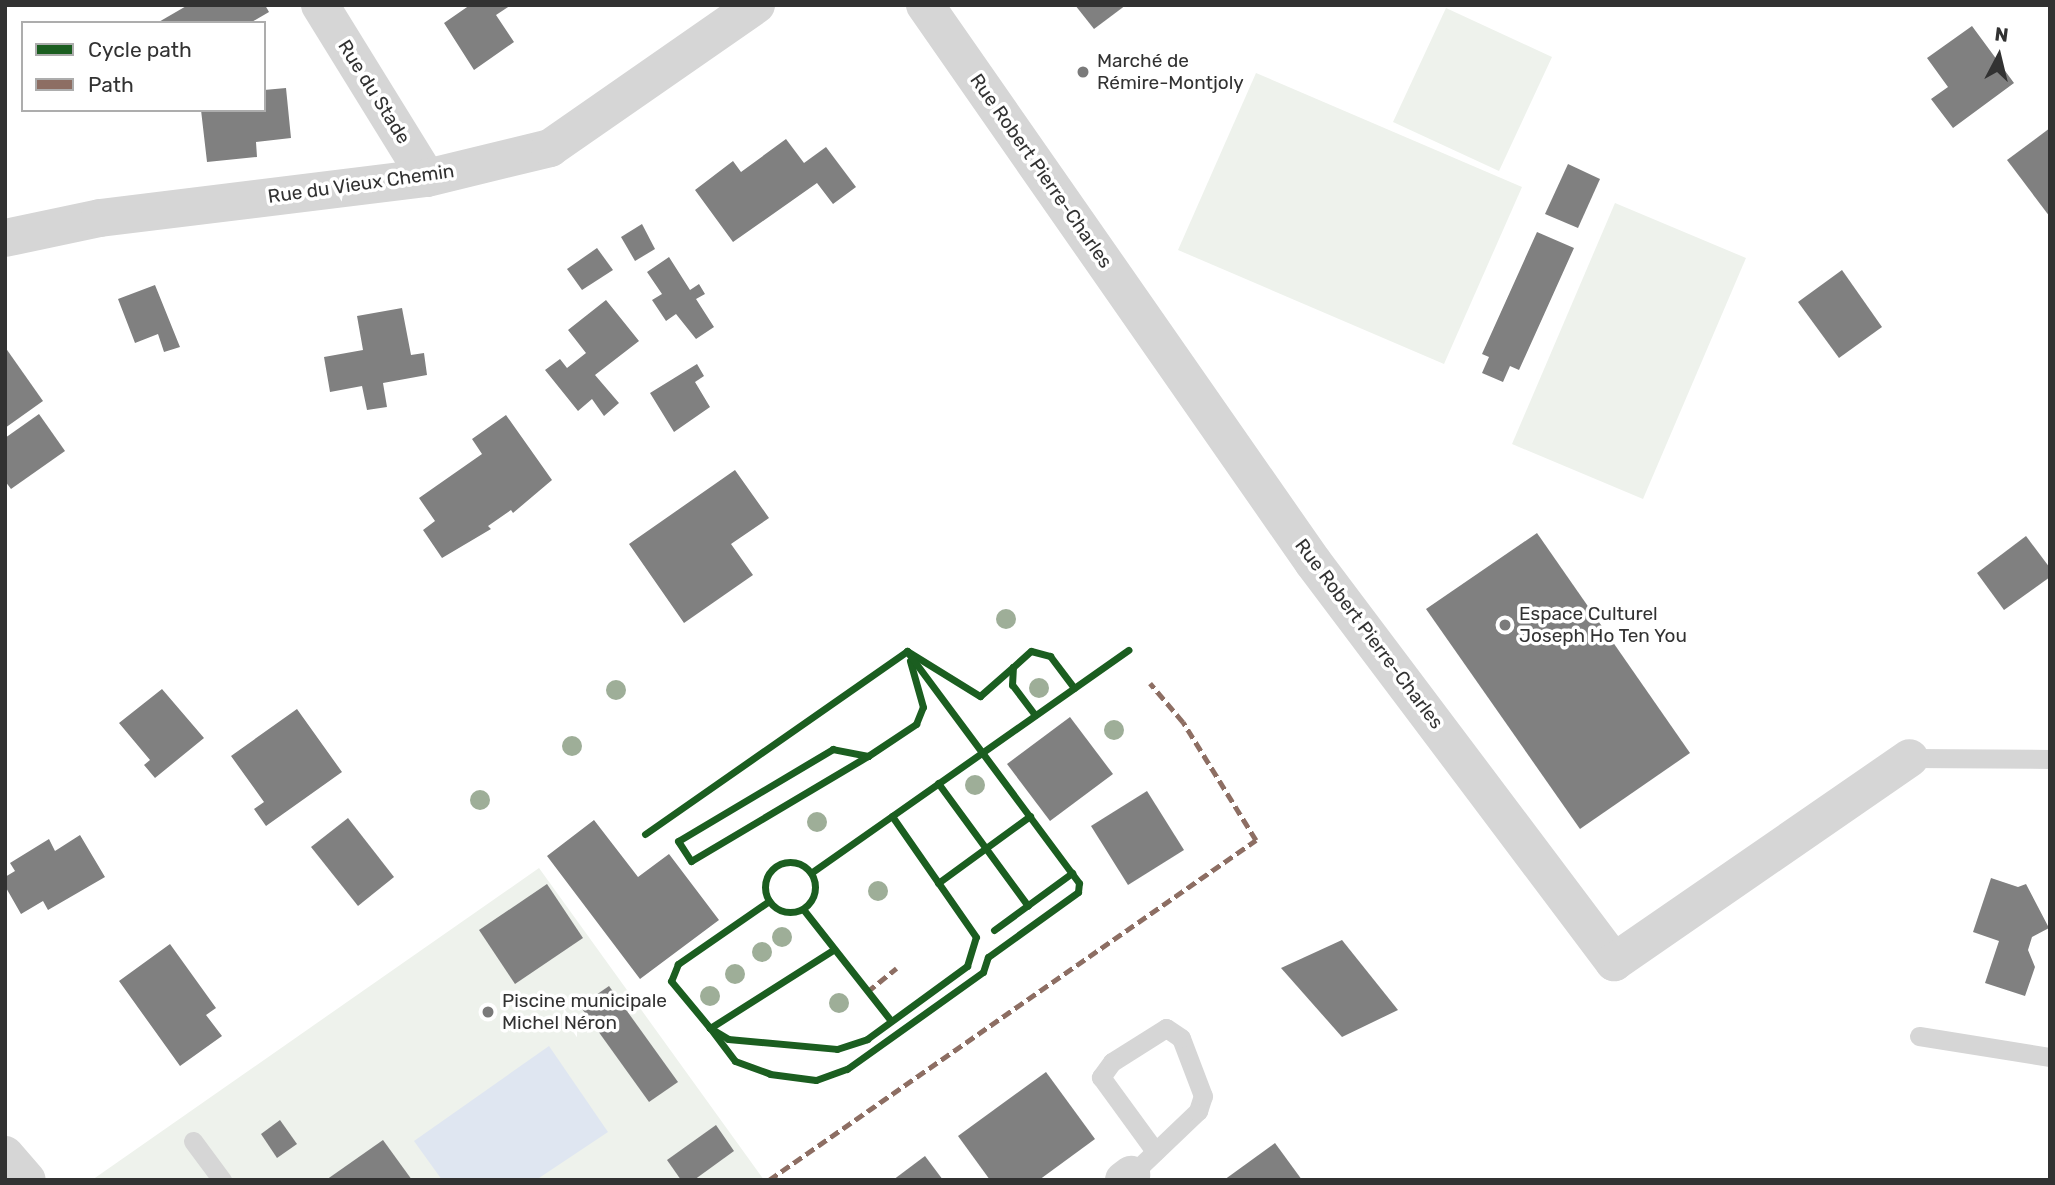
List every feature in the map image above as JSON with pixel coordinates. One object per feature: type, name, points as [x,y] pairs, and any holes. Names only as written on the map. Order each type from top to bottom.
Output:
[{"type":"street","name":"Rue du Stade","points":[[320,5],[427,178]]},
{"type":"street","name":"Rue du Vieux Chemin","points":[[5,238],[100,218],[427,178],[550,148],[756,5]]},
{"type":"street","name":"Rue Robert Pierre-Charles","points":[[925,5],[1313,562],[1614,962],[1910,758]]},
{"type":"street","points":[[5,1155],[27,1180]]},
{"type":"lane","points":[[1910,758],[2050,759]]},
{"type":"lane","points":[[1166,1028],[1181,1038],[1203,1096],[1198,1111],[1137,1169],[1101,1077],[1112,1062],[1166,1028]]},
{"type":"lane","points":[[1919,1036],[2050,1056]]},
{"type":"lane","points":[[192,1142],[222,1180]]},
{"type":"shaded area","points":[[1446,8],[1552,57],[1499,171],[1393,122]]},
{"type":"shaded area","points":[[1256,73],[1522,187],[1444,364],[1178,250]]},
{"type":"shaded area","points":[[1615,203],[1746,258],[1643,499],[1512,444]]},
{"type":"shaded area","name":"Piscine municipale Michel Néron","points":[[539,868],[764,1180],[92,1180]]},
{"type":"shaded area","points":[[549,1046],[608,1132],[536,1180],[442,1180],[414,1141]]},
{"type":"building","points":[[188,5],[265,5],[269,12],[253,21],[160,21]]},
{"type":"building","points":[[470,5],[511,5],[496,15],[514,42],[474,70],[444,23]]},
{"type":"building","points":[[1075,5],[1126,5],[1094,29]]},
{"type":"building","points":[[1972,26],[2014,83],[1953,128],[1931,99],[1948,87],[1927,58]]},
{"type":"building","points":[[286,88],[291,138],[256,142],[257,157],[207,162],[201,112],[266,112],[266,90]]},
{"type":"building","points":[[2050,128],[2050,217],[2007,160]]},
{"type":"building","points":[[786,139],[804,163],[826,147],[856,187],[833,204],[817,183],[733,242],[695,190],[733,161],[741,172]]},
{"type":"building","points":[[1568,164],[1600,179],[1578,228],[1545,214]]},
{"type":"building","points":[[642,224],[655,249],[635,261],[621,237]]},
{"type":"building","points":[[1537,232],[1574,248],[1519,370],[1510,366],[1503,382],[1482,373],[1489,357],[1482,354]]},
{"type":"building","points":[[597,248],[613,270],[582,290],[567,269]]},
{"type":"building","points":[[669,257],[690,290],[699,284],[705,294],[696,299],[714,327],[696,339],[676,314],[666,321],[652,300],[662,294],[647,272]]},
{"type":"building","points":[[1842,270],[1882,327],[1839,358],[1798,302]]},
{"type":"building","points":[[155,285],[180,347],[164,352],[158,334],[135,343],[118,299]]},
{"type":"building","points":[[606,300],[639,341],[595,375],[619,403],[604,416],[592,399],[578,411],[545,370],[560,359],[567,368],[586,353],[568,330]]},
{"type":"building","points":[[402,308],[411,355],[424,353],[427,375],[383,383],[387,407],[367,410],[362,386],[330,392],[324,357],[363,350],[357,316]]},
{"type":"building","points":[[5,347],[43,401],[5,428]]},
{"type":"building","points":[[697,364],[704,376],[695,382],[710,407],[674,432],[650,393]]},
{"type":"building","points":[[39,414],[65,451],[11,489],[5,481],[5,438]]},
{"type":"building","points":[[506,415],[552,480],[513,513],[511,510],[488,526],[491,529],[442,558],[423,530],[435,521],[419,498],[482,454],[472,439]]},
{"type":"building","points":[[735,470],[769,518],[731,544],[753,575],[684,623],[629,544]]},
{"type":"building","points":[[1537,533],[1690,753],[1580,829],[1426,609]]},
{"type":"building","points":[[2026,536],[2050,568],[2050,577],[2004,610],[1977,573]]},
{"type":"building","points":[[162,689],[204,738],[155,778],[144,765],[150,760],[119,723]]},
{"type":"building","points":[[297,709],[342,772],[266,826],[254,809],[264,802],[231,756]]},
{"type":"building","points":[[1070,717],[1113,774],[1050,821],[1007,764]]},
{"type":"building","points":[[1147,791],[1184,850],[1128,885],[1091,826]]},
{"type":"building","points":[[348,818],[394,877],[358,906],[311,847]]},
{"type":"building","points":[[594,820],[638,877],[669,854],[719,920],[640,979],[547,856]]},
{"type":"building","points":[[80,835],[105,877],[48,910],[43,901],[21,914],[5,886],[5,877],[15,871],[10,863],[49,839],[55,851]]},
{"type":"building","points":[[1991,878],[2018,887],[2026,884],[2049,928],[2032,937],[2028,950],[2035,967],[2025,996],[1985,983],[1999,941],[1973,932]]},
{"type":"building","points":[[547,884],[583,938],[515,984],[479,930]]},
{"type":"building","points":[[1342,940],[1398,1010],[1342,1037],[1281,968]]},
{"type":"building","points":[[170,944],[216,1008],[206,1015],[222,1036],[180,1066],[119,981]]},
{"type":"building","points":[[609,986],[678,1082],[649,1102],[580,1006]]},
{"type":"building","points":[[1046,1072],[1095,1139],[1039,1180],[990,1180],[958,1136]]},
{"type":"building","points":[[280,1120],[297,1144],[277,1158],[261,1134]]},
{"type":"building","points":[[716,1125],[734,1151],[694,1180],[681,1180],[667,1160]]},
{"type":"building","points":[[383,1140],[412,1180],[326,1180]]},
{"type":"building","points":[[1275,1143],[1302,1180],[1224,1180]]},
{"type":"building","points":[[925,1156],[943,1180],[893,1180]]},
{"type":"marked path","points":[[769,1180],[1256,840],[1183,722],[1150,683]]},
{"type":"marked path","points":[[867,992],[897,968]]},
{"type":"cycle path","points":[[892,816],[1128,650]]},
{"type":"cycle path","points":[[645,834],[907,651],[980,696],[1013,667]]},
{"type":"cycle path","points":[[833,950],[710,1028],[735,1061],[770,1074],[816,1080],[847,1069],[983,972],[988,957],[1078,892],[1079,883],[907,651]]},
{"type":"cycle path","points":[[1035,715],[1012,685],[1013,667],[1031,651],[1050,656],[1074,688]]},
{"type":"cycle path","points":[[868,756],[833,749],[678,841],[691,861],[868,756],[916,724],[923,707],[910,661]]},
{"type":"cycle path","points":[[938,783],[1028,906]]},
{"type":"cycle path","points":[[769,901],[678,964],[671,981],[710,1028],[728,1039],[837,1049],[867,1039],[967,966],[976,937],[892,816],[811,873]]},
{"type":"cycle path","points":[[938,883],[1030,816]]},
{"type":"cycle path","points":[[790,862],[808,869],[815,887],[808,905],[790,912],[772,905],[765,887],[772,869],[790,862]]},
{"type":"cycle path","points":[[994,930],[1072,873]]},
{"type":"cycle path","points":[[803,909],[891,1021]]},
{"type":"place","name":"Marché de Rémire-Montjoly","points":[[1083,72]]},
{"type":"place","name":"Espace Culturel Joseph Ho Ten You","points":[[1505,625]]},
{"type":"place","name":"Piscine municipale Michel Néron","points":[[488,1012]]}]
